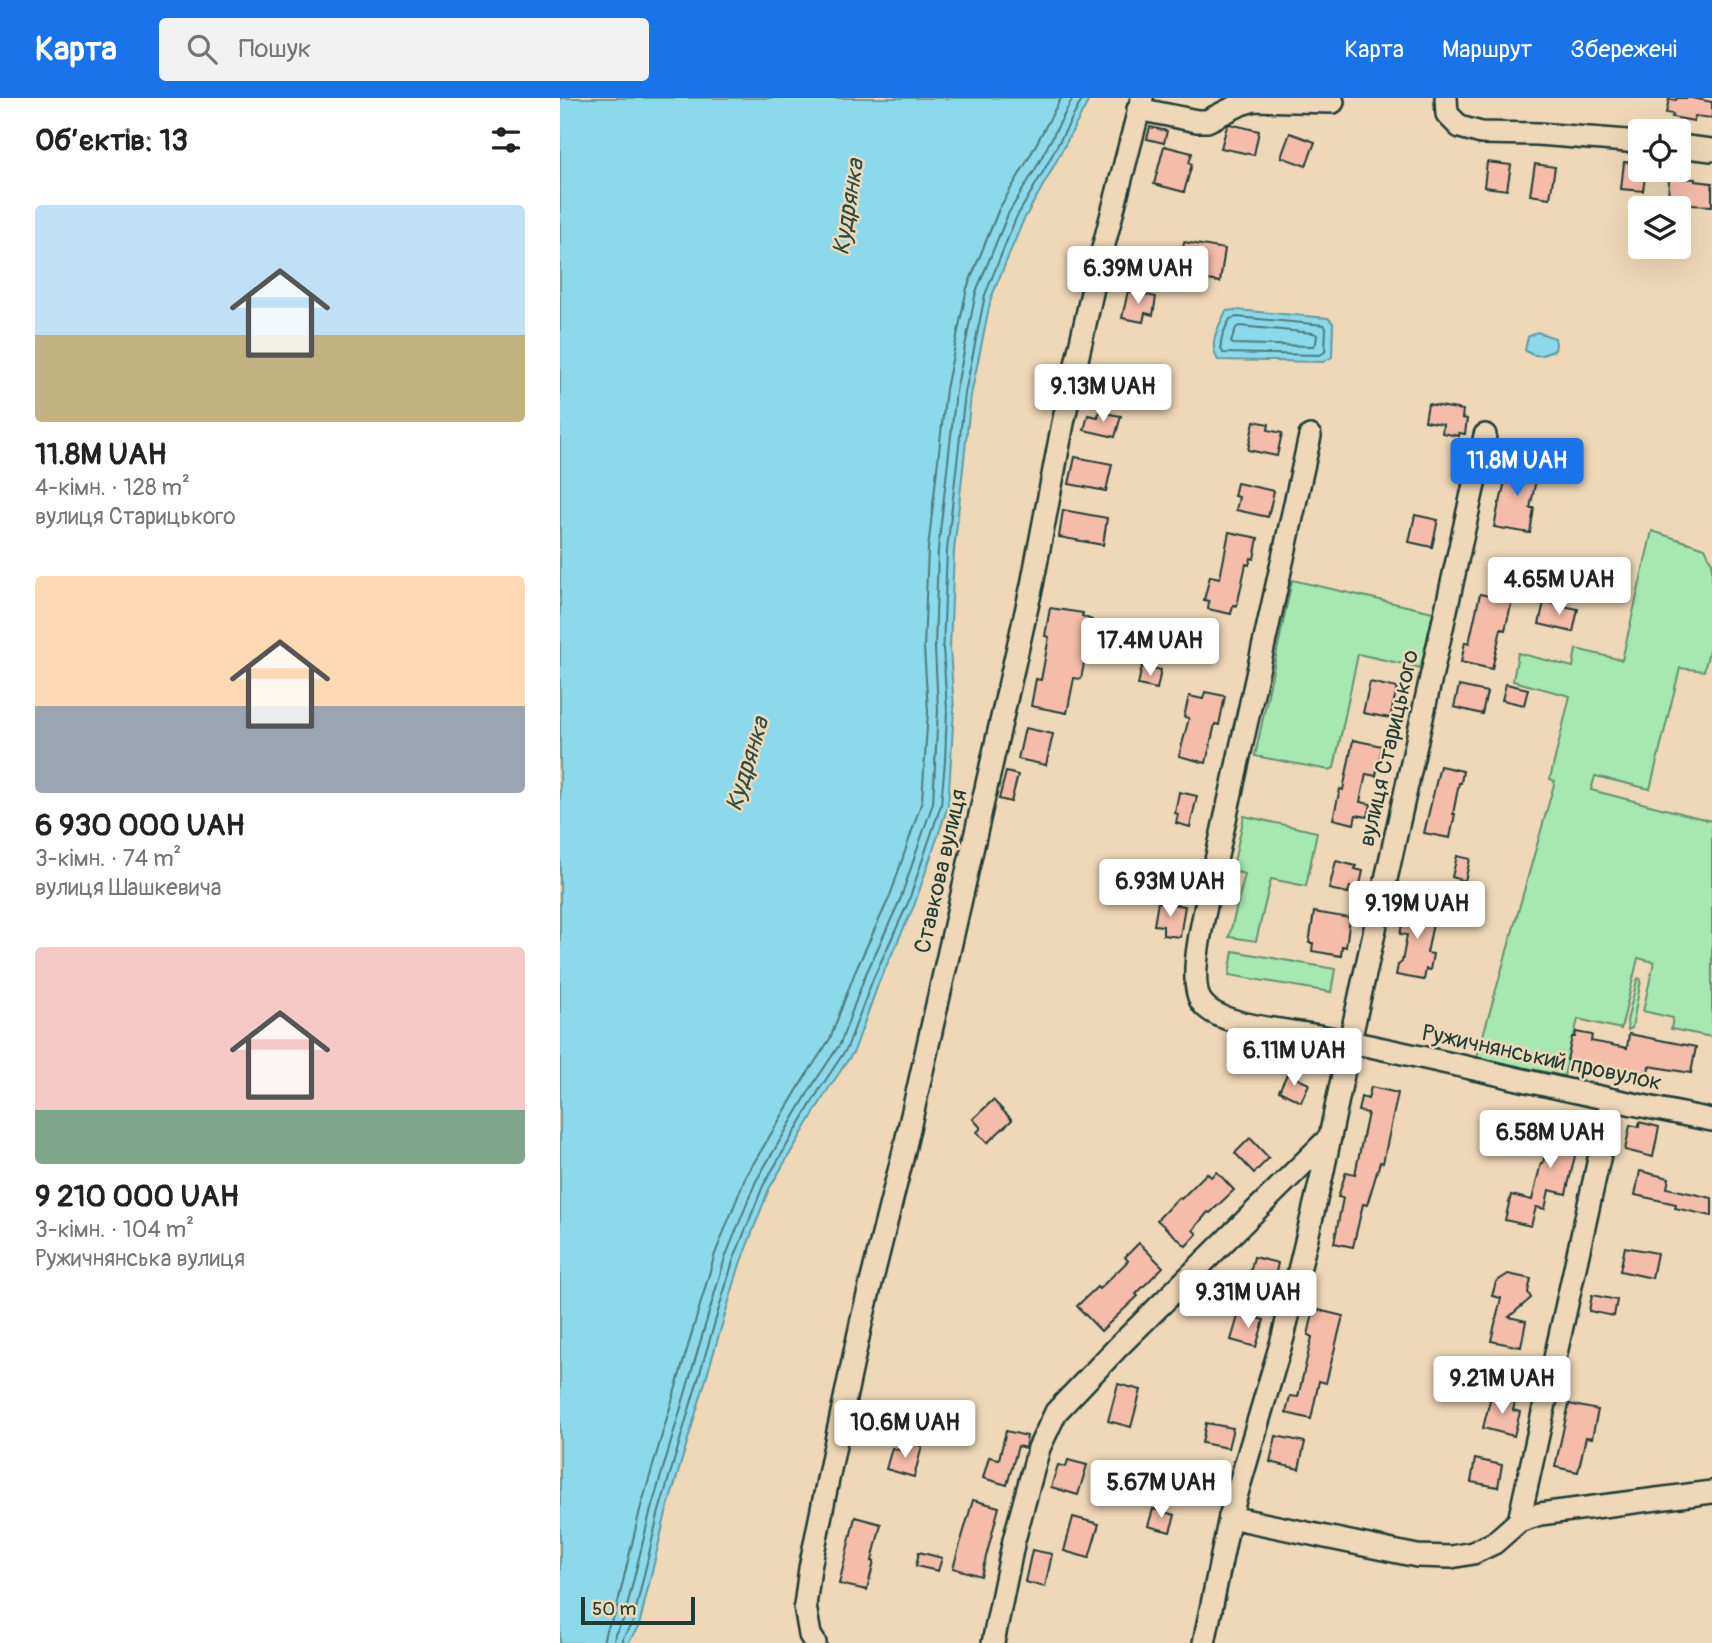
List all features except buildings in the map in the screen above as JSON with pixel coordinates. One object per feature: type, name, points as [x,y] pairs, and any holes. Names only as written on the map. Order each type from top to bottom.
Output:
[{"type":"street","points":[[1446,98],[1447,114],[1460,127],[1481,133],[1538,134],[1628,141]]},
{"type":"street","points":[[1140,104],[1197,121],[1207,121],[1255,100],[1333,102]]},
{"type":"street","name":"Ставкова вулиця","points":[[815,1643],[810,1635],[805,1606],[810,1568],[836,1442],[1032,585],[1089,305],[1140,104]]},
{"type":"street","points":[[1691,148],[1712,150]]},
{"type":"street","name":"вулиця Старицького","points":[[1204,1643],[1230,1517],[1283,1337],[1322,1175],[1485,435]]},
{"type":"street","name":"Ружичнянський провулок","points":[[1310,436],[1204,914],[1196,978],[1201,1002],[1213,1013],[1235,1022],[1350,1041],[1712,1120]]},
{"type":"street","points":[[1519,1521],[1612,1100]]},
{"type":"street","points":[[993,1643],[1014,1540],[1039,1448],[1056,1412],[1330,1137]]},
{"type":"street","points":[[1300,1167],[1311,1166],[1322,1175]]},
{"type":"street","points":[[1230,1517],[1418,1556],[1451,1557],[1473,1553],[1494,1543],[1519,1521],[1540,1514],[1712,1493]]},
{"type":"green space","points":[[1652,531],[1705,548],[1712,563],[1712,639],[1704,671],[1680,668],[1650,789],[1595,776],[1591,790],[1712,821],[1712,1037],[1671,1029],[1673,1018],[1643,1011],[1654,962],[1638,958],[1621,1029],[1578,1019],[1564,1076],[1477,1057],[1555,781],[1550,779],[1570,696],[1513,681],[1518,653],[1573,667],[1576,649],[1622,660]]},
{"type":"green space","points":[[1292,580],[1433,612],[1421,668],[1358,654],[1334,768],[1329,770],[1255,756]]},
{"type":"green space","points":[[1244,816],[1317,832],[1306,886],[1271,879],[1256,941],[1229,937],[1245,874],[1232,871]]},
{"type":"green space","points":[[1233,951],[1335,969],[1331,992],[1229,975]]},
{"type":"green space","points":[[1639,978],[1641,980],[1632,1028],[1628,1030],[1627,1021]]},
{"type":"water","name":"Кудрянка","points":[[560,98],[1090,98],[1023,221],[991,298],[971,395],[954,551],[950,648],[954,710],[948,806],[914,906],[879,982],[854,1051],[769,1189],[740,1264],[665,1517],[639,1626],[628,1643],[560,1643]]},
{"type":"water","points":[[1226,311],[1328,318],[1333,323],[1332,357],[1323,362],[1218,360],[1214,348],[1217,329]]},
{"type":"water","points":[[1537,332],[1555,338],[1555,350],[1536,355],[1525,350],[1528,337]]}]
